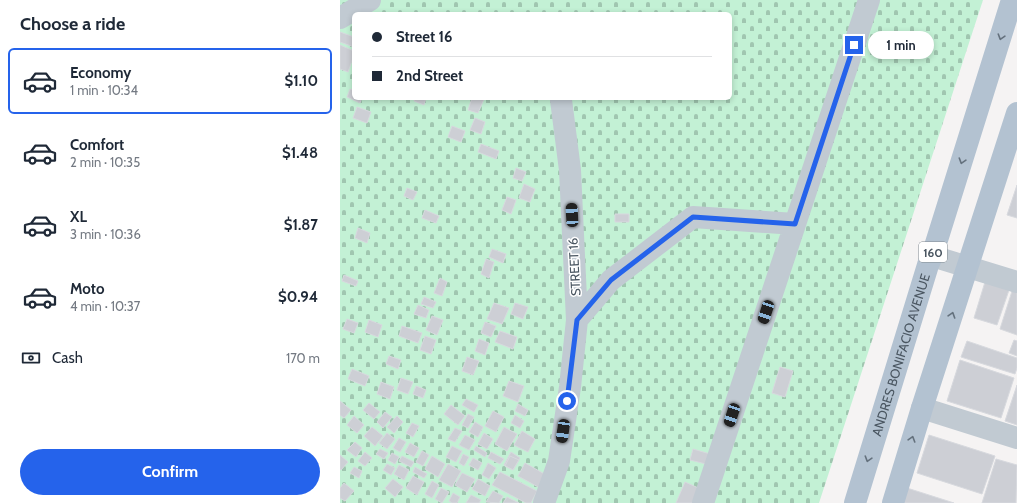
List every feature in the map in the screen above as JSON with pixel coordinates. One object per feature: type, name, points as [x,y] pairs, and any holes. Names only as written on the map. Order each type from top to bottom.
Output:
[{"type":"main road","name":"ANDRES BONIFACIO AVENUE","points":[[855,503],[928,265],[1012,0]]},
{"type":"main road","points":[[893,503],[1017,113]]},
{"type":"street","points":[[340,18],[370,0]]},
{"type":"street","points":[[703,503],[869,0]]},
{"type":"street","name":"STREET 16","points":[[544,503],[559,461],[570,387],[577,320],[570,170],[561,100]]},
{"type":"street","points":[[577,320],[611,280],[693,217],[795,224]]},
{"type":"street","points":[[932,256],[1017,282]]},
{"type":"street","points":[[922,408],[1017,438]]},
{"type":"green space","points":[[340,0],[983,0],[819,503],[340,503]]},
{"type":"building","points":[[340,32],[352,36],[352,46],[340,42]]},
{"type":"building","points":[[340,45],[352,50],[352,61],[348,72],[340,69]]},
{"type":"building","points":[[350,89],[352,90],[352,99],[347,97]]},
{"type":"building","points":[[354,100],[361,100],[360,103]]},
{"type":"building","points":[[414,100],[425,100],[424,105]]},
{"type":"building","points":[[471,100],[484,100],[478,113],[468,110]]},
{"type":"building","points":[[357,107],[371,112],[367,123],[353,118]]},
{"type":"building","points":[[475,118],[485,122],[481,134],[470,130]]},
{"type":"building","points":[[452,126],[465,131],[461,142],[448,137]]},
{"type":"building","points":[[481,144],[499,151],[496,159],[478,152]]},
{"type":"building","points":[[516,168],[526,172],[522,181],[513,178]]},
{"type":"building","points":[[524,184],[535,189],[530,202],[519,198]]},
{"type":"building","points":[[1017,185],[1017,218],[1007,215]]},
{"type":"building","points":[[407,188],[417,192],[413,200],[404,196]]},
{"type":"building","points":[[507,197],[516,200],[511,214],[502,210]]},
{"type":"building","points":[[425,210],[439,216],[436,223],[422,218]]},
{"type":"building","points":[[615,214],[629,214],[629,222],[615,222]]},
{"type":"building","points":[[358,228],[370,233],[367,243],[355,238]]},
{"type":"building","points":[[492,249],[506,254],[503,263],[489,257]]},
{"type":"building","points":[[486,259],[494,262],[489,278],[481,274]]},
{"type":"building","points":[[344,275],[358,281],[356,286],[342,281]]},
{"type":"building","points":[[440,278],[447,282],[442,296],[434,293]]},
{"type":"building","points":[[985,282],[1009,290],[997,325],[974,318]]},
{"type":"building","points":[[1013,288],[1017,290],[1017,335],[1000,329]]},
{"type":"building","points":[[424,297],[436,302],[433,308],[421,304]]},
{"type":"building","points":[[494,303],[509,308],[502,324],[487,319]]},
{"type":"building","points":[[515,303],[528,307],[523,319],[511,314]]},
{"type":"building","points":[[418,305],[429,310],[426,318],[414,314]]},
{"type":"building","points":[[432,316],[443,320],[437,335],[426,330]]},
{"type":"building","points":[[347,319],[358,323],[354,333],[343,329]]},
{"type":"building","points":[[369,320],[382,325],[378,337],[365,332]]},
{"type":"building","points":[[485,322],[496,326],[491,337],[481,333]]},
{"type":"building","points":[[402,326],[422,333],[418,343],[399,336]]},
{"type":"building","points":[[500,331],[517,337],[513,349],[495,342]]},
{"type":"building","points":[[425,336],[436,340],[431,354],[420,350]]},
{"type":"building","points":[[479,339],[489,343],[485,355],[475,351]]},
{"type":"building","points":[[1014,340],[1017,341],[1017,356],[1009,353]]},
{"type":"building","points":[[967,341],[1017,358],[1017,368],[1015,374],[961,357]]},
{"type":"building","points":[[389,356],[401,360],[398,369],[386,364]]},
{"type":"building","points":[[467,357],[479,361],[473,375],[462,371]]},
{"type":"building","points":[[960,360],[1014,378],[1001,418],[947,401]]},
{"type":"building","points":[[780,367],[793,371],[785,397],[772,393]]},
{"type":"building","points":[[352,369],[369,376],[365,386],[348,379]]},
{"type":"building","points":[[401,378],[413,382],[408,394],[397,390]]},
{"type":"building","points":[[509,381],[524,386],[518,402],[503,396]]},
{"type":"building","points":[[381,382],[394,387],[390,399],[377,394]]},
{"type":"building","points":[[1017,385],[1017,425],[1005,421]]},
{"type":"building","points":[[416,386],[426,390],[423,398],[413,394]]},
{"type":"building","points":[[466,399],[478,405],[474,412],[462,405]]},
{"type":"building","points":[[340,401],[351,410],[344,418],[340,415]]},
{"type":"building","points":[[369,403],[380,412],[374,419],[363,410]]},
{"type":"building","points":[[518,404],[528,410],[525,416],[515,411]]},
{"type":"building","points":[[451,405],[465,416],[458,425],[444,414]]},
{"type":"building","points":[[493,411],[504,417],[496,432],[485,426]]},
{"type":"building","points":[[385,412],[392,417],[383,428],[377,422]]},
{"type":"building","points":[[468,414],[474,417],[468,428],[462,425]]},
{"type":"building","points":[[515,415],[524,421],[520,428],[511,423]]},
{"type":"building","points":[[354,416],[364,425],[357,433],[347,425]]},
{"type":"building","points":[[397,416],[403,422],[394,433],[387,427]]},
{"type":"building","points":[[475,422],[483,427],[478,437],[469,432]]},
{"type":"building","points":[[412,423],[419,426],[413,437],[406,433]]},
{"type":"building","points":[[372,427],[383,436],[375,446],[364,436]]},
{"type":"building","points":[[504,427],[517,434],[507,451],[495,444]]},
{"type":"building","points":[[455,428],[462,431],[455,442],[448,439]]},
{"type":"building","points":[[522,431],[535,439],[528,452],[514,445]]},
{"type":"building","points":[[387,433],[395,439],[387,449],[379,443]]},
{"type":"building","points":[[484,433],[493,439],[487,449],[478,444]]},
{"type":"building","points":[[465,435],[475,440],[469,450],[459,445]]},
{"type":"building","points":[[929,435],[995,456],[982,494],[917,473]]},
{"type":"building","points":[[399,438],[406,442],[400,452],[393,448]]},
{"type":"building","points":[[355,442],[362,448],[356,457],[347,450]]},
{"type":"building","points":[[410,443],[419,448],[414,457],[405,452]]},
{"type":"building","points":[[452,446],[462,451],[456,462],[446,457]]},
{"type":"building","points":[[476,446],[487,453],[485,457],[474,450]]},
{"type":"building","points":[[380,449],[388,453],[384,459],[376,454]]},
{"type":"building","points":[[693,449],[717,456],[714,466],[690,460]]},
{"type":"building","points":[[422,451],[429,455],[423,466],[416,462]]},
{"type":"building","points":[[365,452],[372,458],[365,466],[358,461]]},
{"type":"building","points":[[491,452],[504,459],[500,464],[488,458]]},
{"type":"building","points":[[511,452],[520,458],[513,470],[504,465]]},
{"type":"building","points":[[392,453],[399,457],[395,464],[388,460]]},
{"type":"building","points":[[463,454],[469,457],[464,466],[459,463]]},
{"type":"building","points":[[340,455],[348,462],[341,470],[340,469]]},
{"type":"building","points":[[402,456],[414,462],[411,467],[399,461]]},
{"type":"building","points":[[432,456],[445,464],[438,477],[425,469]]},
{"type":"building","points":[[510,456],[519,460],[513,470],[505,466]]},
{"type":"building","points":[[473,458],[482,463],[478,470],[469,465]]},
{"type":"building","points":[[996,459],[1017,465],[1016,503],[982,503]]},
{"type":"building","points":[[488,463],[496,468],[489,479],[482,475]]},
{"type":"building","points":[[525,463],[548,476],[540,488],[518,476]]},
{"type":"building","points":[[387,464],[395,468],[391,475],[383,470]]},
{"type":"building","points":[[448,464],[461,471],[452,487],[439,480]]},
{"type":"building","points":[[399,465],[409,470],[404,480],[394,474]]},
{"type":"building","points":[[354,467],[362,471],[359,478],[350,473]]},
{"type":"building","points":[[415,467],[427,474],[424,478],[413,472]]},
{"type":"building","points":[[500,472],[537,491],[531,503],[526,503],[492,485]]},
{"type":"building","points":[[462,473],[475,479],[467,492],[455,485]]},
{"type":"building","points":[[413,476],[424,482],[417,495],[406,488]]},
{"type":"building","points":[[393,479],[403,487],[395,497],[385,488]]},
{"type":"building","points":[[478,479],[490,486],[485,496],[472,489]]},
{"type":"building","points":[[432,481],[439,485],[432,498],[425,494]]},
{"type":"building","points":[[685,482],[705,491],[700,503],[676,503]]},
{"type":"building","points":[[344,483],[354,491],[345,501],[340,498],[340,488]]},
{"type":"building","points":[[441,488],[449,492],[442,503],[435,499]]},
{"type":"building","points":[[907,488],[954,503],[902,503]]},
{"type":"building","points":[[493,491],[503,496],[499,503],[486,502]]},
{"type":"building","points":[[453,493],[460,497],[457,503],[452,503],[449,501]]},
{"type":"building","points":[[471,495],[481,500],[479,503],[466,503]]},
{"type":"building","points":[[507,497],[519,503],[503,503]]},
{"type":"route","points":[[567,401],[570,387],[577,320],[611,280],[693,217],[795,224],[854,45]]}]
